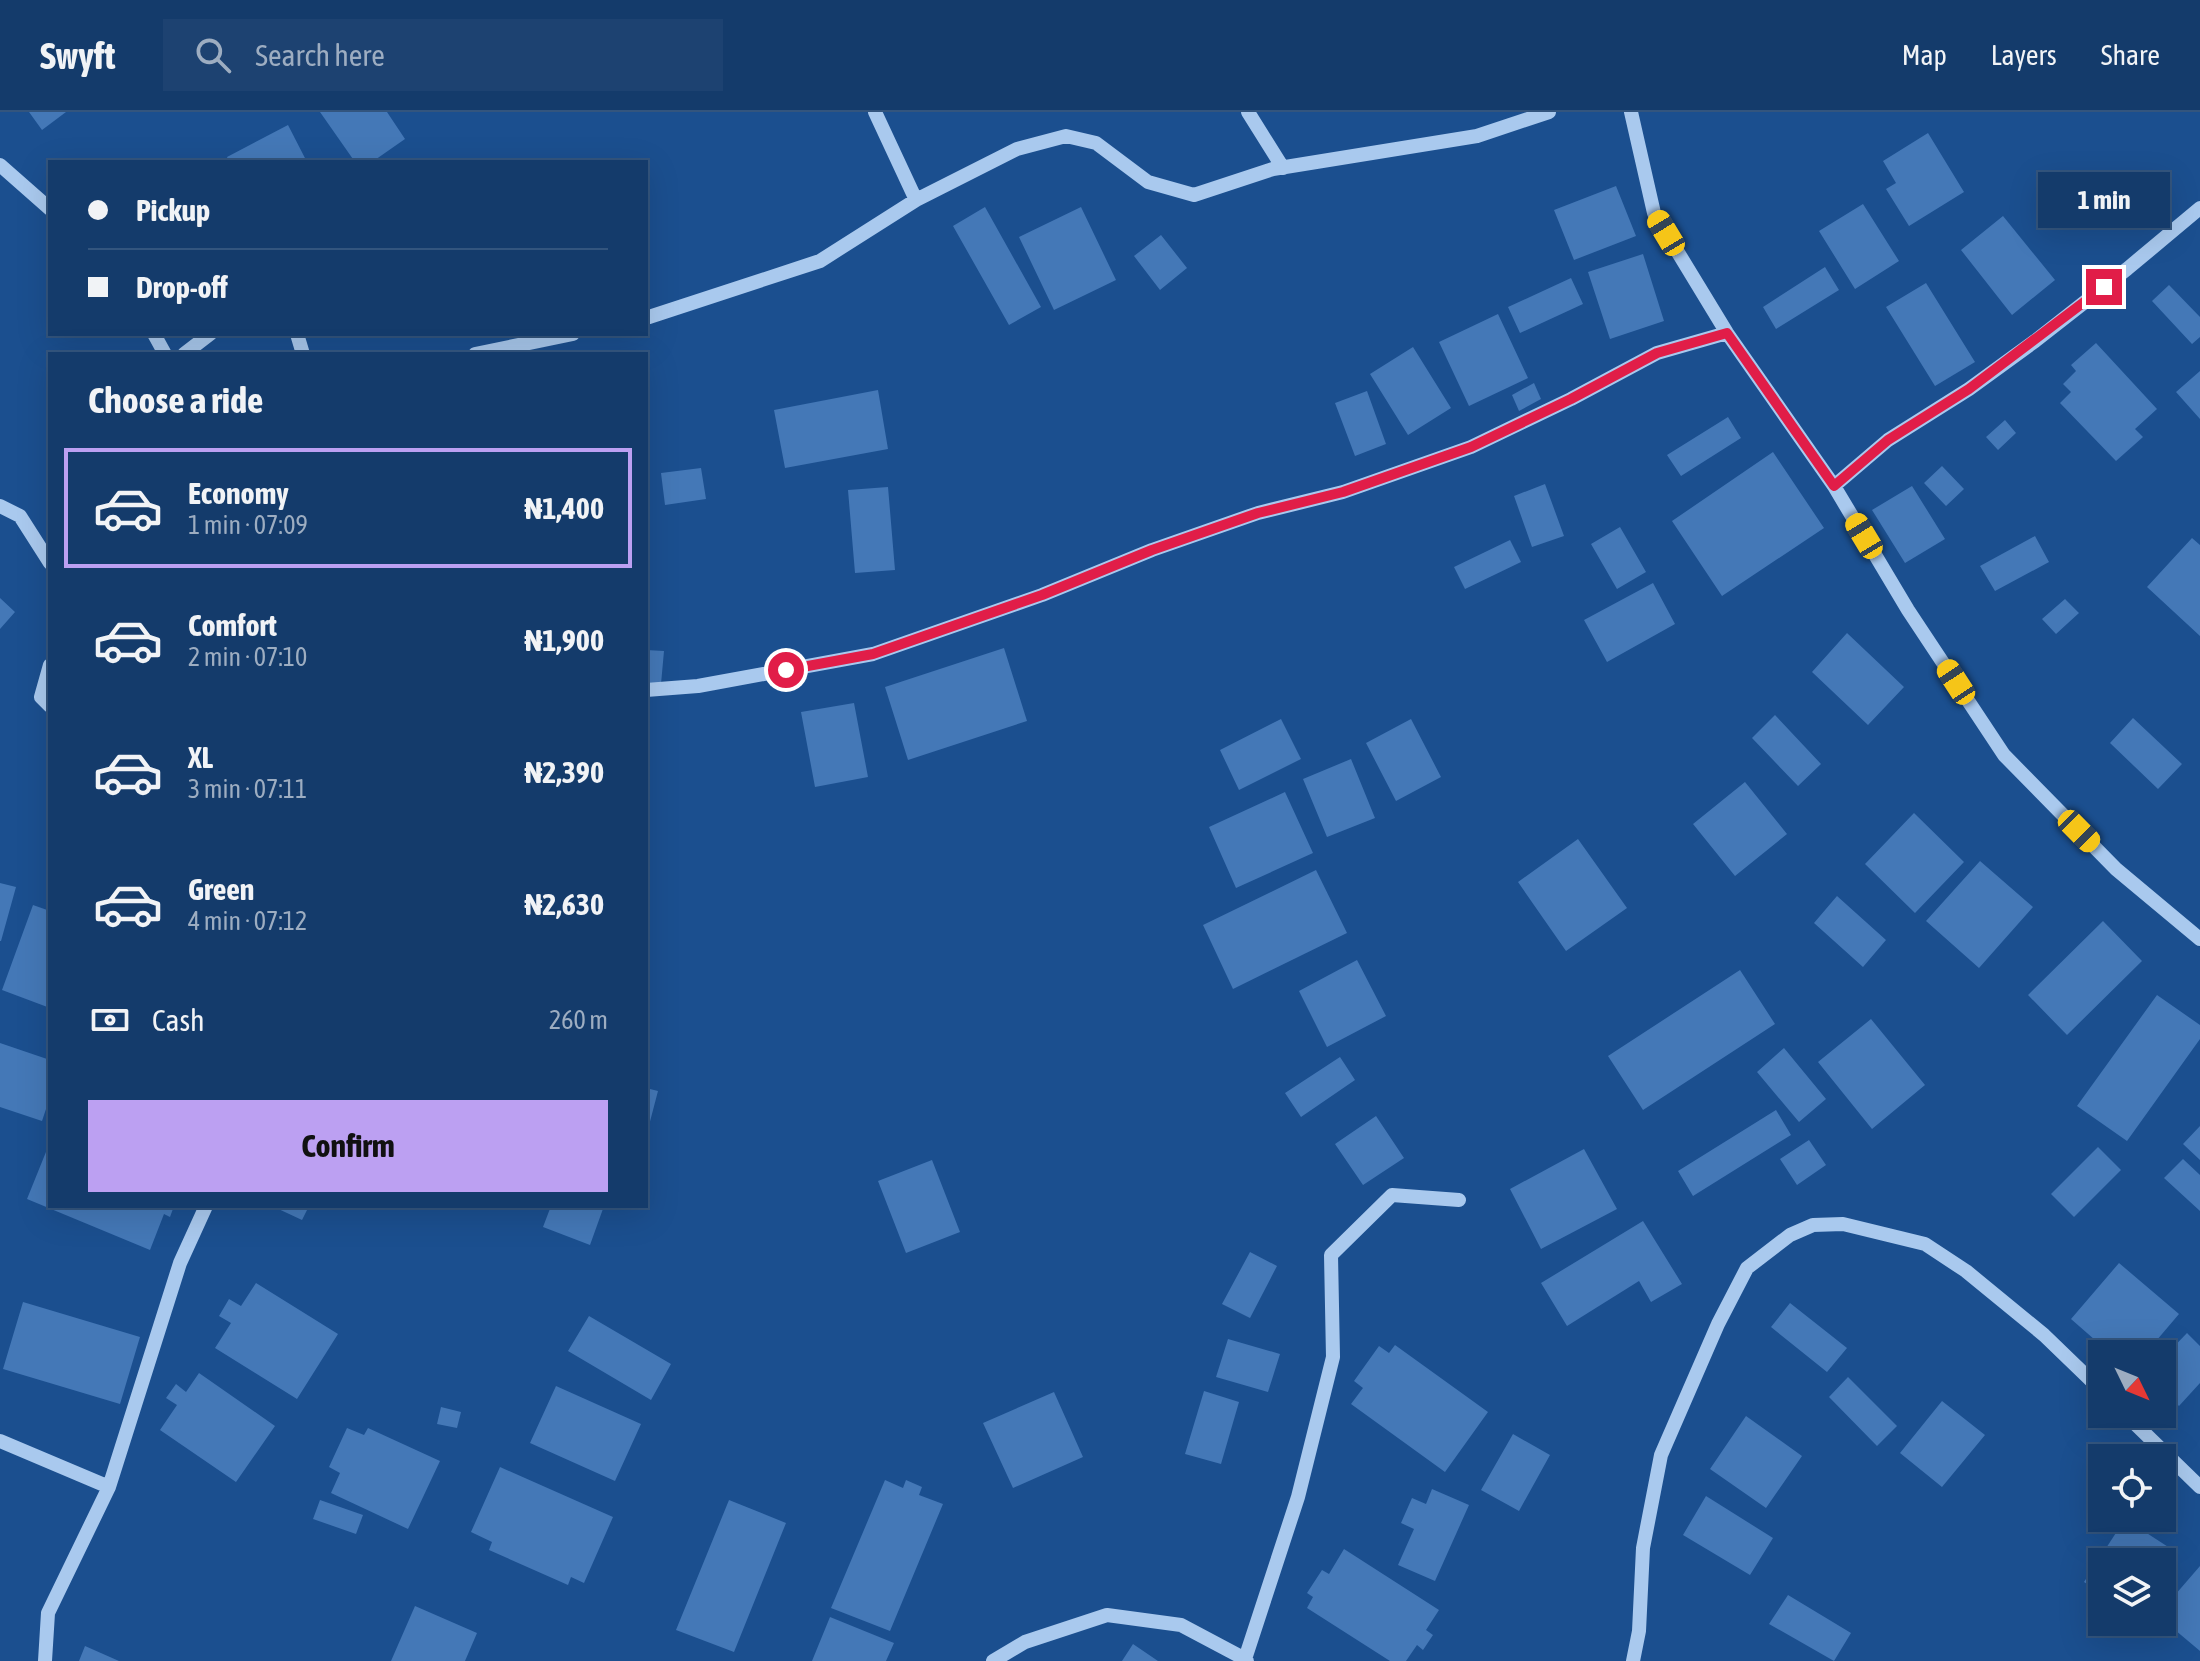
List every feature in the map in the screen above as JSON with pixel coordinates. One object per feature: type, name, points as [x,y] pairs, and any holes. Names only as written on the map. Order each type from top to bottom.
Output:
[{"type":"street","points":[[875,112],[916,200]]},
{"type":"street","points":[[1248,112],[1283,168]]},
{"type":"street","points":[[648,317],[820,261],[916,200],[1017,149],[1066,136],[1096,143],[1148,182],[1194,195],[1273,169],[1477,136],[1549,112]]},
{"type":"street","points":[[1631,112],[1654,213],[1727,333],[1834,486],[1908,610],[2004,755],[2116,869],[2200,939]]},
{"type":"street","points":[[0,165],[48,207]]},
{"type":"street","points":[[1834,486],[1888,440],[1969,389],[2035,341],[2200,208]]},
{"type":"street","points":[[648,690],[698,686],[873,654],[1042,595],[1152,550],[1258,513],[1343,492],[1471,447],[1657,353],[1727,333]]},
{"type":"street","points":[[187,352],[207,336]]},
{"type":"street","points":[[485,352],[563,336]]},
{"type":"street","points":[[0,506],[20,516],[48,560]]},
{"type":"street","points":[[48,672],[41,697],[48,704]]},
{"type":"street","points":[[993,1661],[1025,1642],[1107,1615],[1181,1625],[1246,1660],[1298,1497],[1333,1357],[1331,1255],[1392,1195],[1459,1200]]},
{"type":"street","points":[[45,1661],[48,1613],[109,1487],[180,1263],[205,1208]]},
{"type":"street","points":[[1633,1661],[1639,1631],[1643,1548],[1661,1455],[1718,1324],[1747,1268],[1790,1235],[1813,1225],[1843,1224],[1925,1244],[1966,1271],[2044,1335],[2088,1377]]},
{"type":"street","points":[[2139,1428],[2200,1487]]},
{"type":"street","points":[[0,1441],[109,1487]]},
{"type":"building","points":[[29,112],[66,112],[42,130]]},
{"type":"building","points":[[320,112],[387,112],[405,139],[375,160],[354,160]]},
{"type":"building","points":[[288,125],[306,160],[228,160],[227,157]]},
{"type":"building","points":[[1928,133],[1964,192],[1909,226],[1886,189],[1896,183],[1883,161]]},
{"type":"building","points":[[1616,186],[1636,236],[1574,260],[1554,210]]},
{"type":"building","points":[[1863,204],[1899,261],[1855,289],[1819,231]]},
{"type":"building","points":[[985,207],[1041,307],[1009,325],[953,226]]},
{"type":"building","points":[[1081,207],[1116,280],[1054,310],[1019,237]]},
{"type":"building","points":[[2003,216],[2055,280],[2012,315],[1961,250]]},
{"type":"building","points":[[1161,235],[1187,268],[1160,290],[1134,256]]},
{"type":"building","points":[[1643,254],[1664,321],[1610,339],[1588,272]]},
{"type":"building","points":[[1825,267],[1839,290],[1776,329],[1763,307]]},
{"type":"building","points":[[1571,278],[1583,304],[1520,333],[1508,307]]},
{"type":"building","points":[[1926,283],[1975,362],[1935,386],[1886,307]]},
{"type":"building","points":[[2169,285],[2200,317],[2200,337],[2192,344],[2152,301]]},
{"type":"building","points":[[1498,314],[1528,378],[1469,406],[1439,342]]},
{"type":"building","points":[[2096,343],[2157,409],[2135,429],[2143,437],[2116,461],[2060,403],[2071,392],[2063,384],[2076,371],[2071,365]]},
{"type":"building","points":[[1413,347],[1451,408],[1408,435],[1370,374]]},
{"type":"building","points":[[2200,371],[2200,419],[2176,392]]},
{"type":"building","points":[[1534,383],[1541,399],[1519,411],[1512,395]]},
{"type":"building","points":[[878,390],[888,449],[785,468],[774,410]]},
{"type":"building","points":[[1367,391],[1386,444],[1355,456],[1335,403]]},
{"type":"building","points":[[1728,417],[1741,438],[1681,476],[1667,455]]},
{"type":"building","points":[[2005,420],[2016,433],[1998,450],[1986,437]]},
{"type":"building","points":[[1773,452],[1824,528],[1722,596],[1672,521]]},
{"type":"building","points":[[1942,466],[1964,489],[1946,506],[1924,483]]},
{"type":"building","points":[[701,468],[706,499],[665,505],[661,473]]},
{"type":"building","points":[[1545,484],[1564,536],[1532,547],[1514,496]]},
{"type":"building","points":[[1912,486],[1945,539],[1905,563],[1872,510]]},
{"type":"building","points":[[888,487],[895,570],[855,573],[848,490]]},
{"type":"building","points":[[1620,527],[1646,572],[1617,589],[1591,544]]},
{"type":"building","points":[[2035,536],[2049,562],[1995,591],[1980,566]]},
{"type":"building","points":[[2192,538],[2200,545],[2200,636],[2147,587]]},
{"type":"building","points":[[1510,540],[1521,562],[1465,589],[1454,567]]},
{"type":"building","points":[[1653,583],[1675,624],[1607,662],[1584,620]]},
{"type":"building","points":[[0,598],[15,612],[0,629]]},
{"type":"building","points":[[2065,599],[2079,613],[2056,634],[2042,619]]},
{"type":"building","points":[[1847,633],[1904,687],[1868,725],[1812,672]]},
{"type":"building","points":[[1004,648],[1027,721],[908,760],[885,687]]},
{"type":"building","points":[[648,650],[664,651],[661,684],[648,683]]},
{"type":"building","points":[[854,703],[868,777],[815,787],[801,712]]},
{"type":"building","points":[[1775,715],[1821,764],[1798,786],[1752,738]]},
{"type":"building","points":[[2133,718],[2182,764],[2158,789],[2110,743]]},
{"type":"building","points":[[1281,719],[1301,759],[1239,790],[1220,750]]},
{"type":"building","points":[[1411,719],[1441,777],[1396,801],[1366,743]]},
{"type":"building","points":[[1351,759],[1375,818],[1327,837],[1303,779]]},
{"type":"building","points":[[1745,782],[1787,834],[1735,876],[1693,824]]},
{"type":"building","points":[[1285,792],[1313,853],[1236,888],[1209,827]]},
{"type":"building","points":[[1914,813],[1964,862],[1915,913],[1865,864]]},
{"type":"building","points":[[1578,839],[1627,908],[1566,951],[1518,882]]},
{"type":"building","points":[[1980,861],[2033,907],[1979,968],[1926,921]]},
{"type":"building","points":[[1316,870],[1347,933],[1233,989],[1203,925]]},
{"type":"building","points":[[0,883],[16,887],[1,941],[0,941]]},
{"type":"building","points":[[1837,896],[1886,940],[1863,967],[1814,923]]},
{"type":"building","points":[[33,905],[48,910],[48,1007],[2,990]]},
{"type":"building","points":[[2103,921],[2142,961],[2067,1035],[2028,995]]},
{"type":"building","points":[[1357,960],[1386,1016],[1327,1047],[1299,991]]},
{"type":"building","points":[[1740,970],[1775,1024],[1643,1110],[1608,1056]]},
{"type":"building","points":[[2157,995],[2200,1025],[2200,1039],[2127,1141],[2077,1106]]},
{"type":"building","points":[[1871,1019],[1925,1085],[1872,1129],[1818,1062]]},
{"type":"building","points":[[0,1043],[48,1059],[48,1103],[42,1121],[0,1107]]},
{"type":"building","points":[[1784,1048],[1826,1099],[1799,1122],[1757,1072]]},
{"type":"building","points":[[1340,1057],[1355,1080],[1301,1117],[1285,1093]]},
{"type":"building","points":[[648,1088],[658,1091],[648,1129]]},
{"type":"building","points":[[1776,1110],[1791,1135],[1693,1196],[1678,1171]]},
{"type":"building","points":[[1376,1116],[1404,1158],[1363,1185],[1335,1144]]},
{"type":"building","points":[[2200,1126],[2200,1160],[2183,1144]]},
{"type":"building","points":[[1809,1140],[1826,1165],[1797,1185],[1780,1159]]},
{"type":"building","points":[[48,1147],[48,1208],[27,1199]]},
{"type":"building","points":[[2098,1147],[2121,1170],[2074,1217],[2051,1194]]},
{"type":"building","points":[[1584,1149],[1617,1209],[1541,1249],[1510,1189]]},
{"type":"building","points":[[2183,1159],[2200,1175],[2200,1211],[2164,1178]]},
{"type":"building","points":[[932,1160],[960,1232],[906,1253],[878,1181]]},
{"type":"building","points":[[49,1208],[173,1208],[170,1217],[164,1214],[150,1250]]},
{"type":"building","points":[[276,1208],[308,1208],[302,1220]]},
{"type":"building","points":[[550,1208],[603,1208],[590,1245],[543,1227]]},
{"type":"building","points":[[1643,1221],[1682,1284],[1651,1302],[1639,1281],[1567,1326],[1541,1283]]},
{"type":"building","points":[[1250,1252],[1277,1266],[1250,1318],[1222,1304]]},
{"type":"building","points":[[2119,1263],[2179,1314],[2157,1340],[2095,1340],[2071,1319]]},
{"type":"building","points":[[256,1283],[338,1334],[297,1399],[215,1348],[231,1323],[219,1316],[229,1299],[241,1306]]},
{"type":"building","points":[[23,1302],[140,1337],[120,1404],[3,1369]]},
{"type":"building","points":[[1790,1303],[1847,1348],[1827,1372],[1771,1327]]},
{"type":"building","points":[[589,1316],[671,1364],[651,1400],[568,1351]]},
{"type":"building","points":[[2187,1333],[2200,1346],[2200,1383],[2179,1406],[2176,1403],[2176,1344]]},
{"type":"building","points":[[1228,1339],[1280,1354],[1268,1392],[1216,1377]]},
{"type":"building","points":[[1395,1345],[1488,1412],[1445,1472],[1351,1404],[1363,1388],[1354,1381],[1379,1346],[1389,1353]]},
{"type":"building","points":[[199,1373],[275,1426],[236,1482],[160,1430],[177,1405],[166,1398],[176,1384],[186,1392]]},
{"type":"building","points":[[1848,1377],[1897,1426],[1877,1446],[1829,1397]]},
{"type":"building","points":[[556,1386],[641,1424],[615,1481],[530,1443]]},
{"type":"building","points":[[1204,1391],[1239,1402],[1221,1464],[1185,1454]]},
{"type":"building","points":[[1054,1392],[1083,1457],[1013,1488],[983,1423]]},
{"type":"building","points":[[1942,1401],[1985,1435],[1942,1487],[1900,1453]]},
{"type":"building","points":[[441,1407],[461,1412],[457,1428],[437,1424]]},
{"type":"building","points":[[1746,1416],[1802,1456],[1766,1508],[1710,1469]]},
{"type":"building","points":[[347,1428],[364,1435],[368,1428],[440,1461],[408,1529],[331,1493],[340,1473],[329,1467]]},
{"type":"building","points":[[1513,1434],[1550,1455],[1519,1511],[1481,1490]]},
{"type":"building","points":[[500,1467],[613,1517],[584,1583],[571,1577],[568,1585],[489,1550],[492,1542],[471,1532]]},
{"type":"building","points":[[885,1480],[903,1488],[906,1480],[922,1487],[919,1495],[943,1504],[890,1631],[831,1608]]},
{"type":"building","points":[[1432,1489],[1469,1505],[1435,1581],[1398,1565],[1414,1529],[1401,1523],[1412,1498],[1426,1504]]},
{"type":"building","points":[[1706,1496],[1773,1538],[1750,1575],[1683,1535]]},
{"type":"building","points":[[320,1500],[363,1515],[356,1534],[313,1519]]},
{"type":"building","points":[[729,1500],[786,1523],[734,1652],[676,1630]]},
{"type":"building","points":[[2117,1532],[2145,1532],[2170,1548],[2106,1548]]},
{"type":"building","points":[[1344,1549],[1439,1610],[1426,1630],[1433,1635],[1423,1650],[1417,1645],[1406,1661],[1390,1661],[1307,1608],[1313,1597],[1307,1593],[1322,1570],[1329,1574]]},
{"type":"building","points":[[2200,1566],[2200,1651],[2176,1631],[2176,1594]]},
{"type":"building","points":[[1788,1595],[1851,1633],[1834,1661],[1769,1624]]},
{"type":"building","points":[[415,1606],[477,1633],[465,1661],[391,1661]]},
{"type":"building","points":[[830,1617],[894,1643],[886,1661],[812,1661]]},
{"type":"building","points":[[1133,1644],[1158,1661],[1122,1661]]},
{"type":"building","points":[[85,1646],[119,1661],[79,1661]]},
{"type":"route","points":[[786,670],[873,654],[1042,595],[1152,550],[1258,513],[1343,492],[1471,447],[1657,353],[1727,333],[1834,486],[1888,440],[1969,389],[2104,287]]}]
